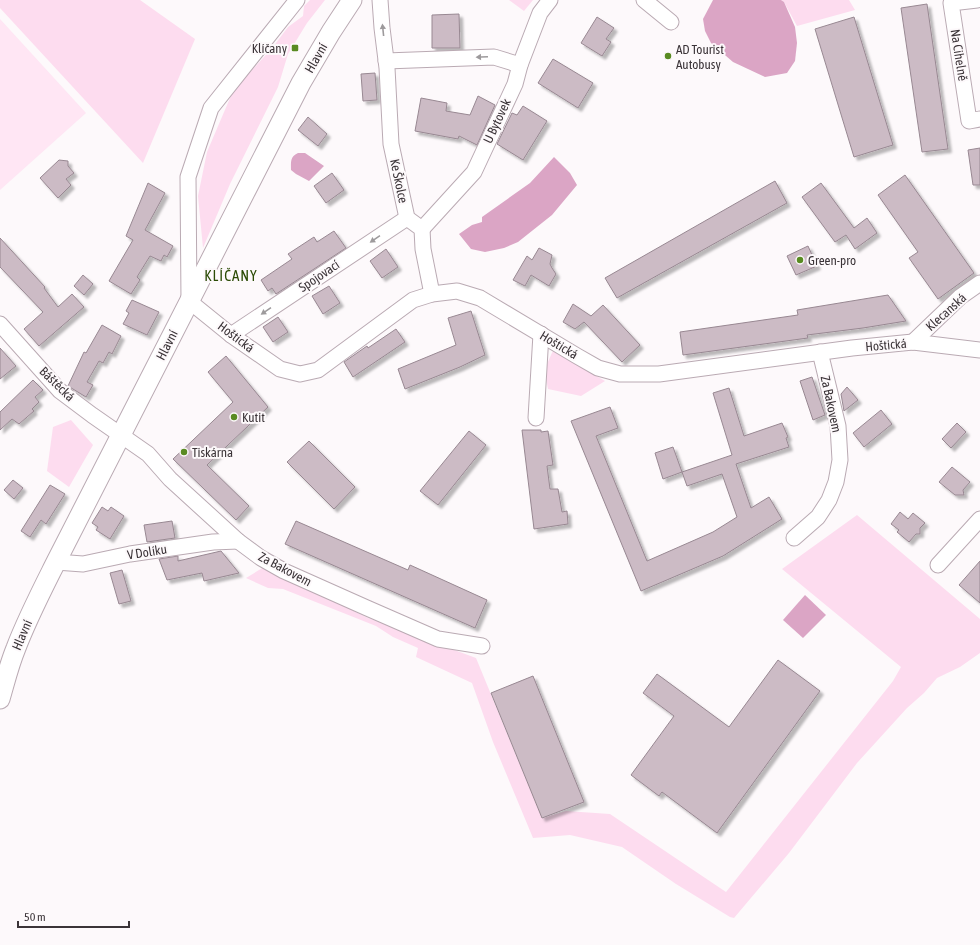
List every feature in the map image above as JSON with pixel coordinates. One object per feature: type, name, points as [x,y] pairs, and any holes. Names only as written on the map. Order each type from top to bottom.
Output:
[{"type":"main road","name":"Hlavní","points":[[0,699],[6,674],[16,648],[37,600],[56,562],[301,83],[352,0]]},
{"type":"street","points":[[190,301],[188,177],[211,108],[297,0]]},
{"type":"street","name":"Ke Školce","points":[[380,0],[386,61],[391,144],[407,218],[422,229]]},
{"type":"street","name":"U Bytovek","points":[[422,229],[474,172],[515,84],[520,65],[540,13],[550,0]]},
{"type":"street","points":[[644,0],[671,22]]},
{"type":"street","name":"Na Cihelně","points":[[977,0],[951,3],[969,121],[980,119]]},
{"type":"street","points":[[386,61],[494,57],[520,65]]},
{"type":"street","name":"Spojovací","points":[[230,335],[407,218]]},
{"type":"street","points":[[422,229],[423,249],[432,294]]},
{"type":"street","name":"Klecanská","points":[[913,342],[960,297],[980,283]]},
{"type":"street","name":"Hoštická","points":[[190,301],[230,335],[280,369],[300,374],[318,370],[413,300],[432,294],[457,291],[480,298],[598,368],[620,374],[659,374],[820,352],[913,342],[980,350]]},
{"type":"street","name":"Báštěcká","points":[[0,324],[60,391],[120,435]]},
{"type":"street","points":[[536,418],[541,334]]},
{"type":"street","name":"Za Bakovem","points":[[794,538],[818,517],[829,500],[836,482],[840,460],[838,426],[820,352]]},
{"type":"street","name":"Za Bakovem","points":[[120,435],[148,454],[170,479],[238,541],[261,558],[284,572],[438,639],[482,646]]},
{"type":"street","points":[[938,565],[980,519]]},
{"type":"street","name":"V Dolíku","points":[[56,562],[83,564],[130,554],[213,542],[238,541]]},
{"type":"shaded area","points":[[0,0],[140,0],[195,39],[143,163],[0,8]]},
{"type":"shaded area","points":[[310,0],[325,0],[307,23],[288,54],[278,87],[230,184],[203,248],[198,196],[207,152],[233,91],[273,47],[288,27],[303,16],[304,6]]},
{"type":"shaded area","points":[[509,0],[533,0],[524,11]]},
{"type":"shaded area","points":[[713,0],[781,0],[784,2],[795,27],[797,43],[795,61],[787,73],[765,77],[733,62],[711,43],[705,31],[703,19]]},
{"type":"shaded area","points":[[781,0],[849,0],[855,10],[797,26],[784,2]]},
{"type":"shaded area","points":[[0,19],[86,113],[0,190]]},
{"type":"shaded area","points":[[298,153],[305,153],[324,166],[309,181],[291,170],[292,160]]},
{"type":"shaded area","points":[[554,157],[570,173],[577,185],[552,215],[518,242],[504,248],[485,252],[471,249],[459,234],[472,225],[482,222],[482,217],[530,183]]},
{"type":"shaded area","points":[[553,351],[605,381],[581,396],[548,389],[546,369]]},
{"type":"shaded area","points":[[71,420],[93,445],[69,487],[47,471],[53,427]]},
{"type":"shaded area","points":[[857,515],[980,619],[980,653],[960,667],[937,678],[924,693],[907,708],[857,763],[789,853],[734,918],[676,884],[622,847],[570,835],[533,838],[493,742],[472,683],[416,657],[418,648],[393,637],[376,626],[283,589],[268,588],[246,578],[264,567],[368,618],[476,658],[542,818],[566,811],[610,814],[726,892],[893,681],[901,667],[782,569]]},
{"type":"shaded area","points":[[805,595],[826,615],[803,638],[783,620]]},
{"type":"building","points":[[927,4],[948,149],[922,152],[901,8]]},
{"type":"building","points":[[459,14],[460,48],[432,48],[432,15]]},
{"type":"building","points":[[597,17],[614,28],[606,39],[611,42],[602,56],[581,43]]},
{"type":"building","points":[[854,17],[893,145],[854,157],[815,29]]},
{"type":"building","points":[[553,59],[593,83],[578,108],[538,83]]},
{"type":"building","points":[[375,73],[377,100],[363,101],[361,74]]},
{"type":"building","points":[[478,96],[495,105],[477,145],[459,136],[458,139],[415,131],[421,98],[447,103],[446,111],[470,115]]},
{"type":"building","points":[[523,106],[547,121],[523,160],[497,144],[512,113],[517,115]]},
{"type":"building","points":[[308,117],[327,134],[318,146],[298,130]]},
{"type":"building","points":[[980,148],[980,185],[973,185],[968,150]]},
{"type":"building","points":[[59,160],[68,161],[68,166],[74,173],[66,179],[71,185],[58,198],[40,178]]},
{"type":"building","points":[[332,173],[344,190],[326,203],[314,186]]},
{"type":"building","points":[[905,175],[974,273],[938,299],[909,258],[918,252],[878,195]]},
{"type":"building","points":[[775,181],[787,203],[617,298],[605,278]]},
{"type":"building","points":[[148,183],[165,193],[145,230],[173,246],[167,257],[164,255],[161,261],[150,256],[137,277],[140,280],[131,294],[109,281],[133,240],[126,236]]},
{"type":"building","points":[[821,183],[854,228],[867,218],[877,233],[855,249],[846,235],[835,242],[802,197]]},
{"type":"building","points":[[334,231],[346,248],[276,294],[272,288],[268,291],[261,280],[292,259],[288,254],[314,237],[317,242]]},
{"type":"building","points":[[0,238],[45,287],[44,288],[58,307],[72,294],[84,307],[39,346],[24,329],[43,312],[0,267]]},
{"type":"building","points":[[808,246],[817,266],[796,275],[787,256]]},
{"type":"building","points":[[539,248],[552,255],[550,264],[556,274],[549,286],[531,275],[525,286],[513,280],[527,256],[532,260]]},
{"type":"building","points":[[386,249],[398,267],[382,278],[370,261]]},
{"type":"building","points":[[83,275],[93,284],[84,295],[74,286]]},
{"type":"building","points":[[329,286],[340,303],[323,314],[312,296]]},
{"type":"building","points":[[888,295],[906,321],[807,335],[808,338],[683,355],[680,332],[798,315],[797,310]]},
{"type":"building","points":[[132,300],[159,312],[147,335],[123,324],[129,313],[126,311]]},
{"type":"building","points":[[573,304],[591,316],[603,305],[640,345],[622,362],[584,322],[575,329],[563,322]]},
{"type":"building","points":[[471,311],[485,355],[460,367],[405,389],[398,369],[456,345],[448,318]]},
{"type":"building","points":[[278,317],[288,332],[273,342],[263,327]]},
{"type":"building","points":[[102,325],[121,336],[112,354],[109,352],[103,363],[99,361],[87,382],[93,385],[86,397],[68,386],[84,352],[86,353]]},
{"type":"building","points":[[396,329],[405,342],[353,377],[344,362]]},
{"type":"building","points":[[0,348],[16,366],[0,379]]},
{"type":"building","points":[[226,356],[268,407],[207,465],[249,506],[236,520],[173,459],[233,402],[208,372]]},
{"type":"building","points":[[812,377],[825,415],[813,420],[800,381]]},
{"type":"building","points":[[33,380],[43,390],[35,397],[39,402],[32,409],[34,411],[19,424],[12,419],[0,430],[0,412]]},
{"type":"building","points":[[847,387],[858,400],[844,411],[841,394]]},
{"type":"building","points":[[729,388],[744,436],[782,423],[788,437],[786,438],[789,447],[736,464],[751,508],[769,497],[782,519],[723,556],[641,591],[571,421],[610,407],[618,428],[596,436],[647,561],[713,532],[737,517],[722,474],[687,486],[682,472],[732,455],[713,393]]},
{"type":"building","points":[[881,410],[892,424],[864,447],[853,433]]},
{"type":"building","points":[[957,423],[966,432],[951,448],[942,439]]},
{"type":"building","points":[[522,430],[541,430],[541,432],[548,431],[553,465],[547,466],[550,489],[558,489],[562,512],[567,511],[568,524],[534,529]]},
{"type":"building","points":[[469,431],[486,445],[438,505],[420,491]]},
{"type":"building","points":[[309,441],[355,487],[334,509],[287,462]]},
{"type":"building","points":[[673,447],[682,472],[663,479],[655,453]]},
{"type":"building","points":[[952,467],[970,482],[963,490],[964,495],[955,495],[939,482]]},
{"type":"building","points":[[13,480],[23,488],[14,499],[4,490]]},
{"type":"building","points":[[50,485],[65,494],[46,524],[41,520],[30,537],[21,531]]},
{"type":"building","points":[[102,507],[108,511],[111,507],[124,516],[110,539],[96,530],[98,527],[92,523]]},
{"type":"building","points":[[900,512],[908,519],[913,513],[925,523],[920,528],[920,534],[916,534],[909,542],[897,532],[899,530],[891,524]]},
{"type":"building","points":[[172,521],[175,538],[147,542],[144,525]]},
{"type":"building","points":[[296,521],[408,570],[410,565],[487,600],[475,628],[285,544]]},
{"type":"building","points":[[221,551],[239,573],[204,581],[202,573],[167,580],[159,559],[178,556],[178,561]]},
{"type":"building","points":[[980,561],[980,603],[959,585]]},
{"type":"building","points":[[122,570],[131,601],[119,604],[110,573]]},
{"type":"building","points":[[778,660],[820,691],[717,833],[662,792],[659,796],[631,775],[674,716],[643,693],[657,674],[729,727]]},
{"type":"building","points":[[533,676],[584,802],[542,818],[491,693]]},
{"type":"place","name":"Klíčany","points":[[295,48]]},
{"type":"place","name":"AD Tourist Autobusy","points":[[668,56]]},
{"type":"place","name":"Green-pro","points":[[800,260]]},
{"type":"place","name":"Kutit","points":[[234,417]]},
{"type":"place","name":"Tiskárna","points":[[184,452]]},
{"type":"district","name":"KLÍČANY","points":[[231,275]]}]
